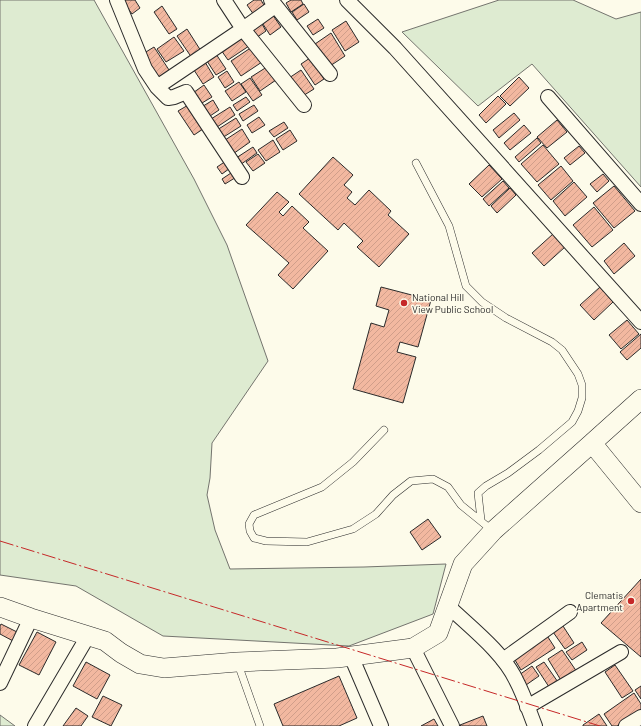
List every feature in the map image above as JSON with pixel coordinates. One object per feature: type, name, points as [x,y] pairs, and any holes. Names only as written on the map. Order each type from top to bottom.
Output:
[{"type":"street","points":[[116,0],[145,69],[157,87],[168,98],[186,92],[242,177]]},
{"type":"street","points":[[224,0],[243,29],[304,105]]},
{"type":"street","points":[[347,0],[395,48],[641,322]]},
{"type":"street","points":[[157,87],[243,29],[273,3],[330,74]]},
{"type":"street","points":[[548,97],[641,204]]},
{"type":"street","points":[[0,607],[30,618],[105,641],[121,653],[140,664],[164,668],[237,662],[337,658],[414,648],[438,633],[463,564],[487,526],[592,443],[641,399]]},
{"type":"street","points":[[592,443],[641,503]]},
{"type":"street","points":[[447,605],[496,651],[503,660],[516,680],[535,726]]},
{"type":"street","points":[[503,660],[570,612]]},
{"type":"street","points":[[0,683],[30,618]]},
{"type":"street","points":[[35,726],[88,636]]},
{"type":"street","points":[[414,648],[452,726]]},
{"type":"street","points":[[527,706],[621,652]]},
{"type":"street","points":[[351,656],[381,726]]},
{"type":"street","points":[[626,726],[641,717]]},
{"type":"lane","points":[[416,163],[449,226],[466,286],[482,302],[506,318],[552,342],[562,350],[578,374],[582,385],[582,398],[578,411],[572,422],[540,450],[508,473],[486,486],[478,494],[487,526]]},
{"type":"lane","points":[[384,430],[354,462],[322,486],[254,515],[249,524],[250,531],[254,538],[266,541],[307,542],[353,529],[376,514],[393,495],[411,481],[433,479],[448,487],[461,505],[487,526]]},
{"type":"lane","points":[[237,662],[260,726]]},
{"type":"green space","points":[[0,0],[94,0],[194,179],[227,245],[268,361],[212,443],[210,478],[207,495],[215,530],[230,569],[446,564],[433,614],[349,646],[163,636],[76,586],[0,575]]},
{"type":"green space","points":[[499,0],[573,0],[616,19],[641,12],[641,187],[532,64],[478,106],[402,32]]},
{"type":"green space","points":[[0,715],[15,726],[0,726]]},
{"type":"building","points":[[122,0],[135,0],[140,8],[132,14]]},
{"type":"building","points":[[254,0],[261,0],[265,7],[254,15],[247,5]]},
{"type":"building","points":[[291,0],[301,0],[303,4],[291,12],[286,3]]},
{"type":"building","points":[[304,4],[309,12],[297,20],[292,12]]},
{"type":"building","points":[[162,6],[177,29],[169,34],[154,12]]},
{"type":"building","points":[[272,14],[281,27],[270,35],[261,21]]},
{"type":"building","points":[[318,19],[324,28],[313,35],[307,26]]},
{"type":"building","points":[[346,21],[359,42],[345,51],[332,30]]},
{"type":"building","points":[[262,24],[266,31],[256,38],[251,31]]},
{"type":"building","points":[[187,29],[201,51],[192,58],[177,36]]},
{"type":"building","points":[[331,33],[345,56],[330,66],[315,44]]},
{"type":"building","points":[[243,36],[249,46],[228,60],[221,50]]},
{"type":"building","points":[[174,37],[184,51],[166,62],[157,49]]},
{"type":"building","points":[[154,47],[171,73],[159,82],[141,55]]},
{"type":"building","points":[[252,47],[262,62],[241,76],[231,61]]},
{"type":"building","points":[[216,54],[226,69],[216,75],[207,61]]},
{"type":"building","points":[[310,58],[324,79],[315,85],[301,64]]},
{"type":"building","points":[[205,62],[214,77],[203,84],[194,70]]},
{"type":"building","points":[[270,65],[279,78],[260,91],[251,77]]},
{"type":"building","points":[[301,70],[314,89],[301,97],[289,78]]},
{"type":"building","points":[[227,71],[234,82],[225,88],[218,77]]},
{"type":"building","points":[[519,77],[529,88],[510,106],[500,96]]},
{"type":"building","points":[[250,78],[262,95],[253,101],[241,84]]},
{"type":"building","points":[[239,82],[246,92],[232,101],[225,91]]},
{"type":"building","points":[[204,85],[212,97],[197,106],[190,95]]},
{"type":"building","points":[[498,96],[506,104],[486,123],[479,115]]},
{"type":"building","points":[[246,97],[250,102],[237,111],[233,105]]},
{"type":"building","points":[[213,100],[219,110],[207,118],[200,108]]},
{"type":"building","points":[[190,104],[206,127],[194,135],[178,111]]},
{"type":"building","points":[[254,105],[258,111],[243,121],[239,114]]},
{"type":"building","points":[[230,107],[235,115],[217,127],[211,119]]},
{"type":"building","points":[[514,113],[520,120],[499,138],[493,130]]},
{"type":"building","points":[[259,117],[265,125],[252,133],[247,125]]},
{"type":"building","points":[[236,118],[241,126],[222,138],[217,130]]},
{"type":"building","points":[[557,120],[567,132],[547,148],[537,137]]},
{"type":"building","points":[[284,122],[288,128],[274,137],[269,131]]},
{"type":"building","points":[[524,125],[531,133],[510,150],[504,143]]},
{"type":"building","points":[[242,129],[250,142],[230,156],[222,142]]},
{"type":"building","points":[[290,130],[297,141],[283,150],[276,139]]},
{"type":"building","points":[[537,138],[541,143],[519,162],[515,157]]},
{"type":"building","points":[[273,140],[280,152],[266,161],[258,150]]},
{"type":"building","points":[[543,145],[559,164],[537,182],[521,164]]},
{"type":"building","points":[[579,146],[585,153],[570,165],[564,158]]},
{"type":"building","points":[[253,147],[257,153],[237,167],[233,160]]},
{"type":"building","points":[[258,154],[265,163],[253,171],[246,162]]},
{"type":"building","points":[[333,157],[353,175],[344,185],[352,192],[347,198],[355,205],[369,190],[391,211],[388,215],[409,234],[379,267],[357,247],[363,241],[344,223],[338,230],[299,194]]},
{"type":"building","points":[[229,159],[233,166],[222,174],[217,167]]},
{"type":"building","points":[[489,165],[502,179],[482,197],[469,184]]},
{"type":"building","points":[[561,166],[573,181],[551,200],[538,185]]},
{"type":"building","points":[[234,171],[238,176],[225,184],[222,179]]},
{"type":"building","points":[[603,174],[609,181],[597,192],[590,184]]},
{"type":"building","points":[[503,181],[509,188],[489,206],[483,199]]},
{"type":"building","points":[[574,182],[587,197],[565,216],[553,201]]},
{"type":"building","points":[[614,186],[635,211],[614,228],[593,203]]},
{"type":"building","points":[[510,188],[516,195],[497,213],[491,206]]},
{"type":"building","points":[[277,192],[289,202],[279,212],[283,216],[292,206],[309,222],[303,228],[328,251],[293,289],[278,275],[289,263],[246,225]]},
{"type":"building","points":[[594,207],[613,230],[592,247],[573,225]]},
{"type":"building","points":[[553,234],[565,247],[544,266],[532,253]]},
{"type":"building","points":[[624,243],[635,256],[614,274],[604,261]]},
{"type":"building","points":[[381,287],[431,300],[418,347],[400,342],[397,352],[416,357],[403,403],[353,389],[371,323],[384,327],[389,310],[376,306]]},
{"type":"building","points":[[600,287],[613,302],[594,320],[580,305]]},
{"type":"building","points":[[627,320],[639,334],[621,349],[609,335]]},
{"type":"building","points":[[641,334],[641,348],[627,360],[620,352]]},
{"type":"building","points":[[428,519],[441,537],[422,550],[410,532]]},
{"type":"building","name":"Clematis Apartment","points":[[641,579],[641,657],[601,623]]},
{"type":"building","points":[[1,624],[19,633],[15,642],[0,634]]},
{"type":"building","points":[[563,626],[574,643],[565,649],[553,632]]},
{"type":"building","points":[[37,632],[56,642],[39,675],[19,665]]},
{"type":"building","points":[[546,634],[555,648],[521,670],[512,655]]},
{"type":"building","points":[[582,642],[587,650],[572,660],[566,652]]},
{"type":"building","points":[[562,650],[577,672],[562,682],[548,659]]},
{"type":"building","points":[[86,662],[110,675],[97,699],[73,686]]},
{"type":"building","points":[[544,662],[560,685],[551,690],[536,667]]},
{"type":"building","points":[[615,665],[633,691],[622,698],[605,672]]},
{"type":"building","points":[[532,666],[539,676],[526,685],[519,675]]},
{"type":"building","points":[[339,676],[357,718],[339,726],[283,726],[274,704]]},
{"type":"building","points":[[641,686],[641,699],[635,690]]},
{"type":"building","points":[[634,693],[641,704],[641,710],[617,726],[612,726],[604,714]]},
{"type":"building","points":[[103,696],[122,705],[111,726],[92,717]]},
{"type":"building","points":[[76,708],[88,716],[81,726],[63,726]]},
{"type":"building","points":[[599,714],[607,726],[583,726],[583,725]]},
{"type":"building","points":[[483,716],[487,726],[460,725]]},
{"type":"building","points":[[434,719],[438,726],[421,726]]},
{"type":"power","points":[[0,541],[600,726]]},
{"type":"place","name":"National Hill View Public School","points":[[404,303]]},
{"type":"place","name":"Clematis Apartment","points":[[631,601]]}]
